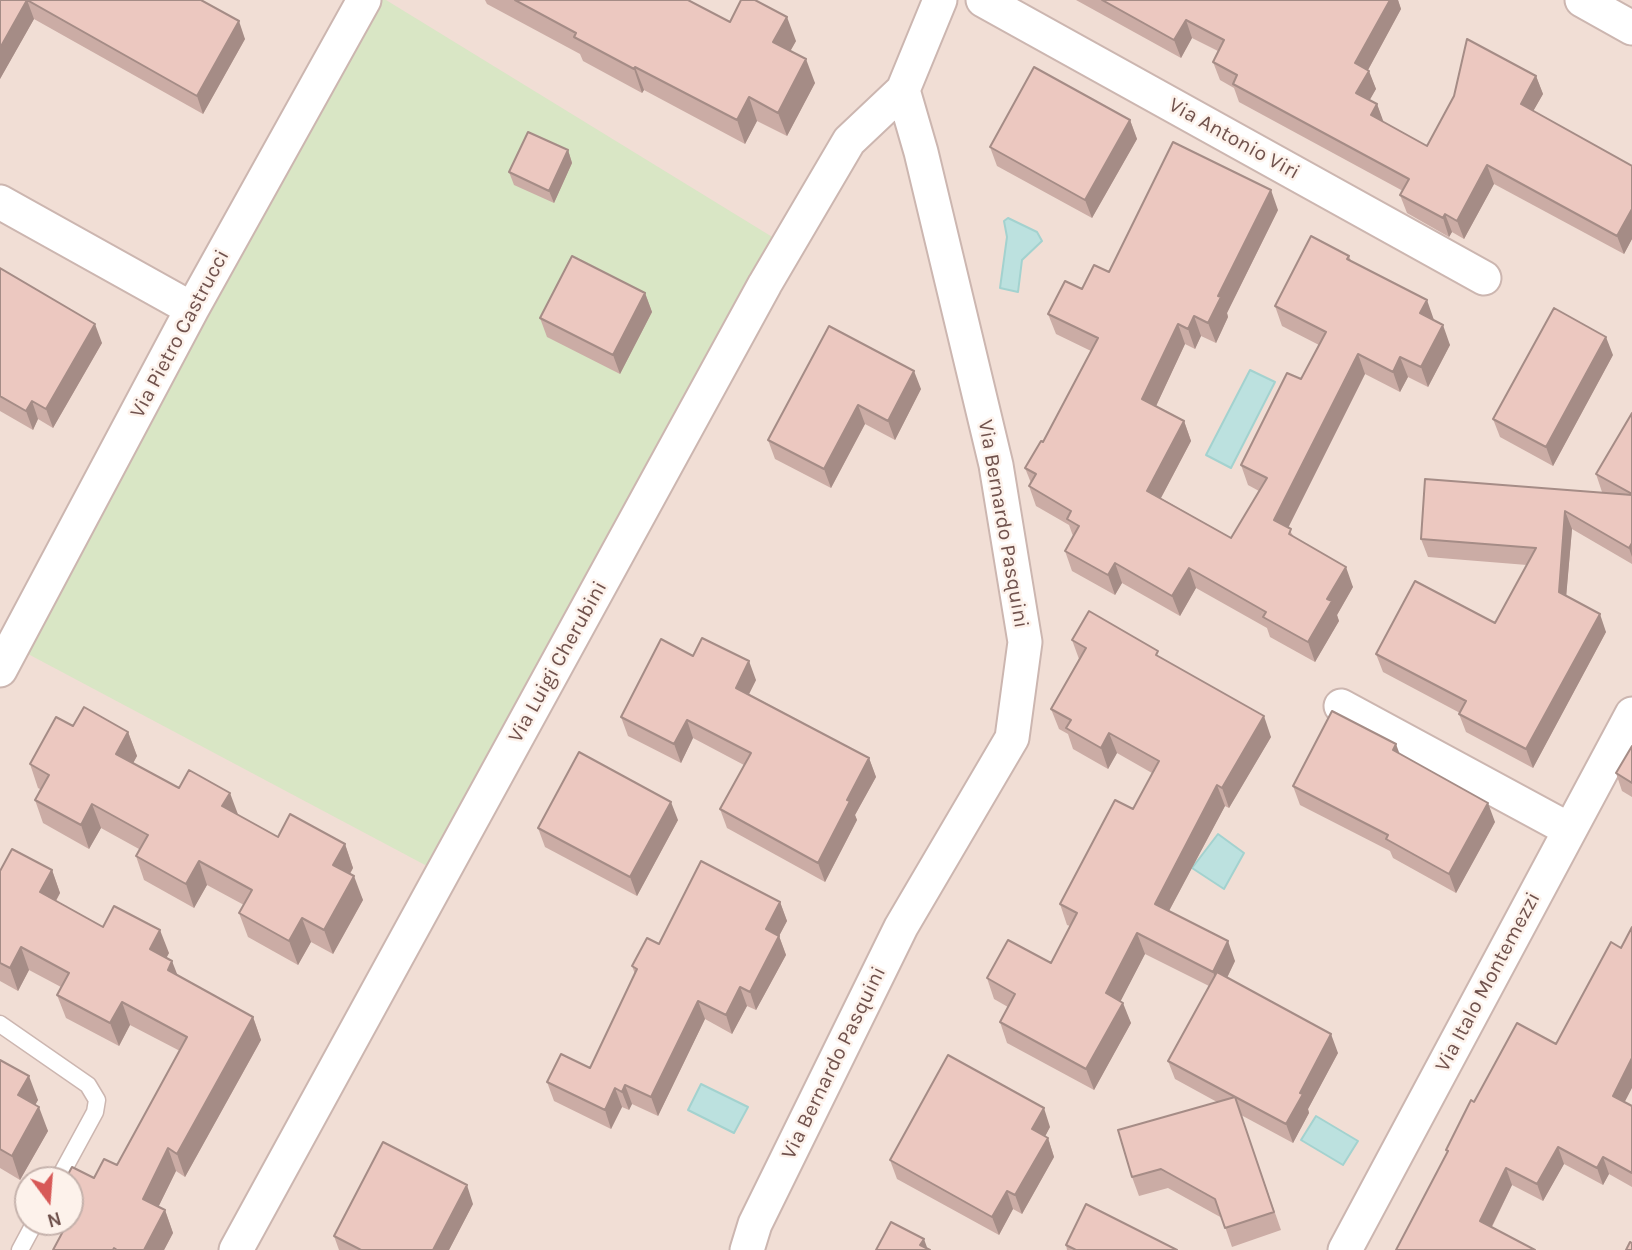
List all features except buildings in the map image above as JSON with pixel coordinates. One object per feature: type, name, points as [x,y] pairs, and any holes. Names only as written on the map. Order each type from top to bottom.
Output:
[{"type":"street","name":"Via Pietro Castrucci","points":[[0,670],[192,309],[364,0]]},
{"type":"street","points":[[904,90],[940,0]]},
{"type":"street","name":"Via Antonio Viri","points":[[983,0],[1484,278]]},
{"type":"street","points":[[1582,0],[1632,28]]},
{"type":"street","name":"Via Luigi Cherubini","points":[[236,1250],[765,284],[849,141],[904,90]]},
{"type":"street","name":"Via Bernardo Pasquini","points":[[747,1250],[755,1223],[901,927],[1012,738],[1025,642],[996,466],[904,90]]},
{"type":"street","points":[[0,202],[192,309]]},
{"type":"street","points":[[1341,706],[1570,830]]},
{"type":"street","name":"Via Italo Montemezzi","points":[[1345,1250],[1632,713]]},
{"type":"lane","points":[[0,1024],[88,1085],[97,1100],[95,1112],[66,1166]]},
{"type":"shaded area","points":[[0,0],[1632,0],[1632,1250],[0,1250]]},
{"type":"green space","points":[[364,0],[386,0],[787,246],[442,874],[13,646]]},
{"type":"water","points":[[1008,218],[1037,232],[1042,241],[1022,260],[1018,292],[1000,288],[1007,237],[1004,221]]},
{"type":"water","points":[[1250,370],[1275,382],[1231,468],[1206,455]]},
{"type":"water","points":[[1218,834],[1244,853],[1224,889],[1192,868]]},
{"type":"water","points":[[701,1084],[748,1107],[734,1133],[688,1110]]},
{"type":"water","points":[[1316,1116],[1358,1141],[1343,1165],[1301,1140]]}]
